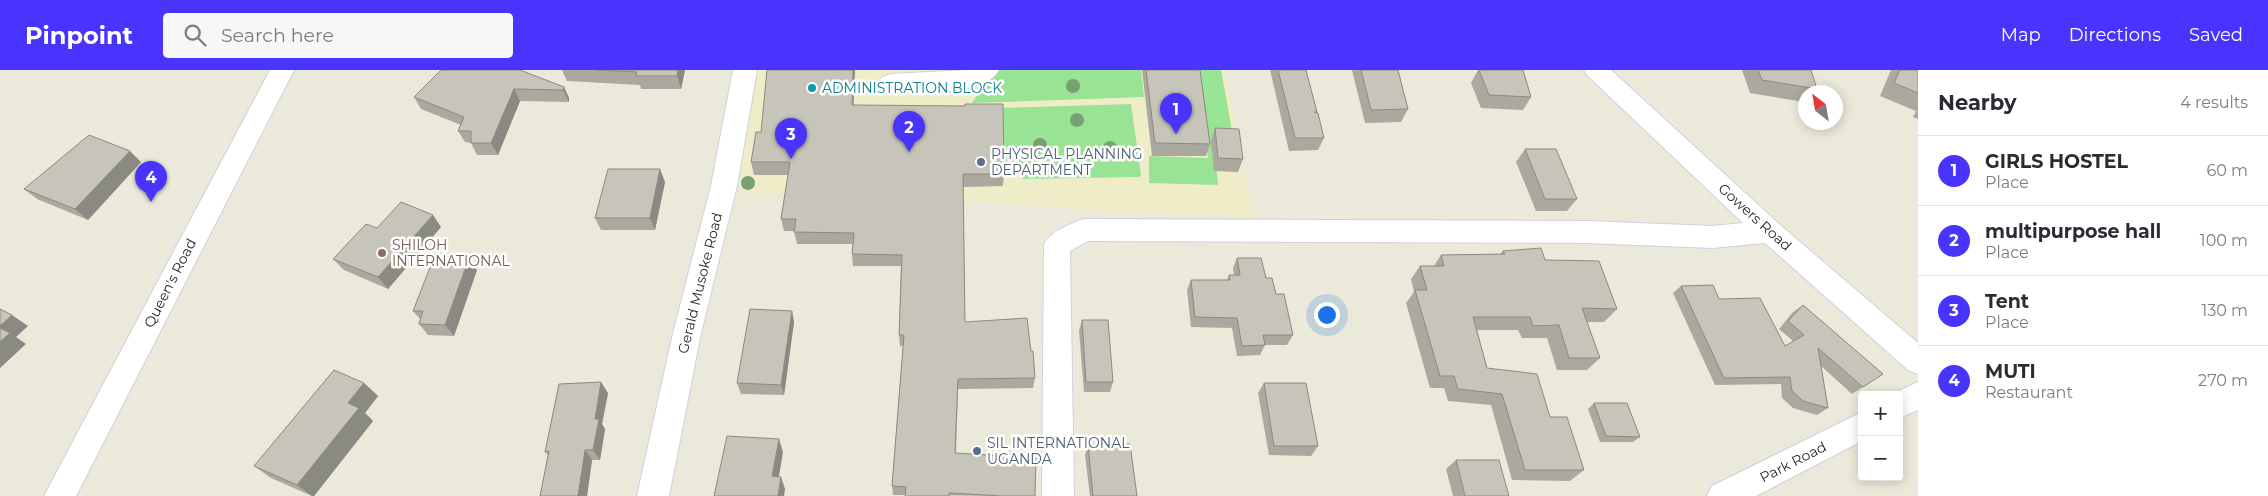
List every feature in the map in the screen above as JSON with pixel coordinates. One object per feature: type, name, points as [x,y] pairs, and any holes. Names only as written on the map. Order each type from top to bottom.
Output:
[{"type":"street","name":"Queen's Road","points":[[60,496],[282,70]]},
{"type":"street","name":"Gerald Musoke Road","points":[[653,496],[687,333],[724,186],[745,70]]},
{"type":"street","points":[[891,83],[969,80],[986,70]]},
{"type":"street","name":"Gowers Road","points":[[1596,70],[1770,232],[1918,361]]},
{"type":"street","points":[[1058,496],[1057,245],[1084,230],[1579,232],[1712,237],[1770,232]]},
{"type":"street","points":[[1903,404],[1918,395]]},
{"type":"street","name":"Park Road","points":[[1723,496],[1858,428]]},
{"type":"shaded area","points":[[752,70],[1225,70],[1253,217],[1089,210],[933,198],[741,193],[734,186]]},
{"type":"green space","points":[[994,70],[1141,70],[1144,97],[972,103]]},
{"type":"green space","points":[[1197,70],[1221,70],[1233,136],[1214,137],[1218,185],[1149,183],[1149,156],[1208,158]]},
{"type":"green space","points":[[1131,104],[1141,175],[1139,177],[1022,179],[1022,168],[1004,168],[1001,108]]},
{"type":"building","points":[[441,70],[520,70],[564,87],[563,90],[514,89],[491,143],[471,143],[471,131],[458,131],[464,117],[414,97]]},
{"type":"building","points":[[597,70],[678,70],[677,76],[636,76],[637,72]]},
{"type":"building","points":[[767,70],[853,70],[852,105],[965,106],[965,104],[1003,104],[1004,174],[963,174],[965,322],[1027,318],[1031,351],[1033,351],[1035,378],[958,379],[955,453],[1036,458],[1035,496],[949,493],[949,496],[905,496],[906,487],[892,486],[904,335],[899,335],[902,255],[852,254],[854,233],[794,232],[796,219],[781,219],[790,162],[751,162],[756,132],[761,132]]},
{"type":"building","points":[[1146,70],[1200,70],[1210,144],[1155,143]]},
{"type":"building","points":[[1278,70],[1306,70],[1317,112],[1314,112],[1318,113],[1324,138],[1295,138]]},
{"type":"building","points":[[1361,70],[1398,70],[1408,109],[1371,110]]},
{"type":"building","points":[[1479,70],[1523,70],[1531,97],[1489,95]]},
{"type":"building","points":[[1758,70],[1811,70],[1816,85],[1798,86],[1762,80]]},
{"type":"building","points":[[1900,70],[1918,70],[1918,93],[1894,83]]},
{"type":"building","points":[[1215,128],[1239,129],[1243,159],[1218,158]]},
{"type":"building","points":[[89,135],[130,151],[75,209],[24,189]]},
{"type":"building","points":[[1525,149],[1556,149],[1577,199],[1545,199]]},
{"type":"building","points":[[608,169],[660,169],[650,218],[595,218]]},
{"type":"building","points":[[401,202],[433,215],[378,277],[333,259],[366,224],[377,228]]},
{"type":"building","points":[[1541,248],[1545,260],[1599,261],[1617,309],[1582,308],[1600,358],[1569,358],[1559,325],[1533,326],[1530,317],[1473,317],[1487,368],[1537,374],[1550,417],[1567,417],[1584,470],[1525,470],[1502,394],[1458,389],[1454,376],[1440,376],[1415,290],[1427,290],[1420,266],[1444,266],[1441,255],[1505,254],[1503,251]]},
{"type":"building","points":[[434,257],[469,258],[445,325],[419,324],[423,311],[413,311]]},
{"type":"building","points":[[1237,258],[1261,258],[1266,278],[1272,278],[1276,294],[1284,294],[1293,335],[1263,335],[1265,345],[1242,346],[1237,318],[1195,317],[1191,280],[1230,280],[1229,275],[1240,275]]},
{"type":"building","points":[[1713,285],[1719,299],[1760,298],[1785,346],[1804,335],[1788,321],[1803,305],[1883,374],[1863,387],[1818,348],[1828,408],[1803,401],[1792,391],[1790,377],[1724,378],[1681,286]]},
{"type":"building","points":[[0,309],[12,315],[0,326]]},
{"type":"building","points":[[750,309],[792,311],[781,385],[737,383]]},
{"type":"building","points":[[1082,320],[1108,320],[1113,382],[1086,382]]},
{"type":"building","points":[[0,328],[10,333],[0,342]]},
{"type":"building","points":[[334,370],[364,383],[348,403],[359,408],[297,485],[254,466]]},
{"type":"building","points":[[601,382],[595,419],[599,419],[593,450],[585,450],[578,496],[540,496],[549,451],[545,452],[559,384]]},
{"type":"building","points":[[1264,383],[1306,383],[1318,446],[1274,446]]},
{"type":"building","points":[[1594,403],[1627,403],[1640,437],[1606,436]]},
{"type":"building","points":[[727,436],[779,439],[772,476],[781,477],[778,496],[714,496]]},
{"type":"building","points":[[1130,444],[1137,496],[1093,496],[1088,445]]},
{"type":"building","points":[[1456,460],[1499,460],[1509,496],[1465,496]]},
{"type":"place","name":"ADMINISTRATION BLOCK","points":[[812,88]]},
{"type":"place","name":"GIRLS HOSTEL","points":[[1176,134]]},
{"type":"place","name":"multipurpose hall","points":[[909,152]]},
{"type":"place","name":"Tent","points":[[791,159]]},
{"type":"place","name":"PHYSICAL PLANNING DEPARTMENT","points":[[981,162]]},
{"type":"place","name":"MUTI","points":[[151,202]]},
{"type":"place","name":"SHILOH INTERNATIONAL","points":[[382,253]]},
{"type":"place","name":"SIL INTERNATIONAL UGANDA","points":[[977,451]]}]
